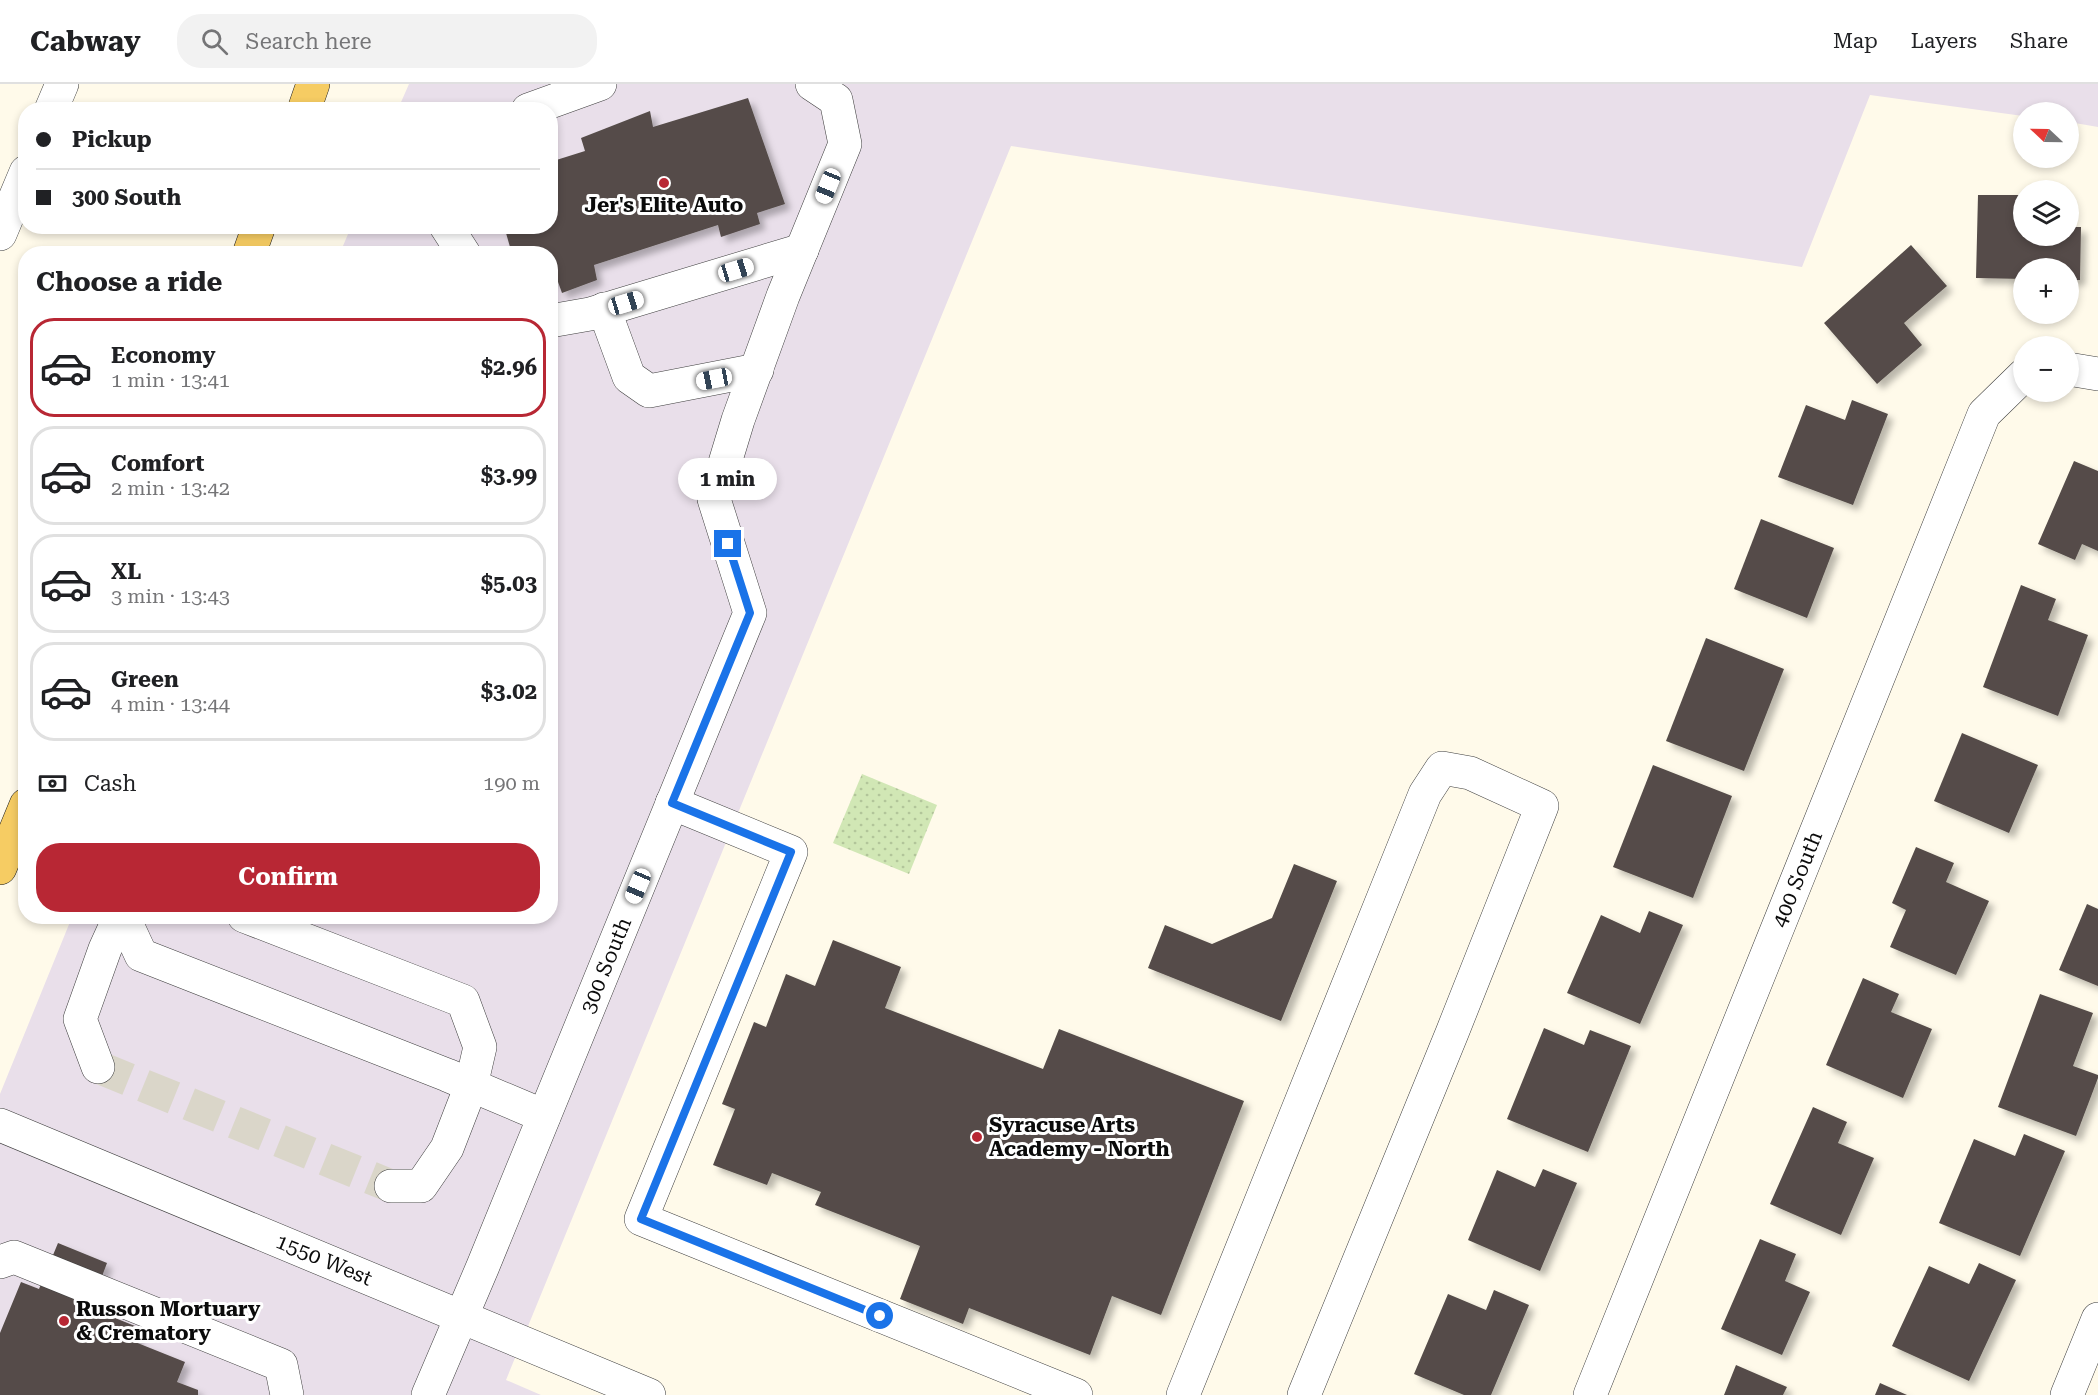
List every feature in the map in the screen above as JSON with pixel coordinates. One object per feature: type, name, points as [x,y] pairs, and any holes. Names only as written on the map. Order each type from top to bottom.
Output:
[{"type":"main road","points":[[307,102],[313,84]]},
{"type":"main road","points":[[0,868],[18,824]]},
{"type":"street","points":[[550,102],[600,84]]},
{"type":"street","points":[[604,309],[629,376],[649,391],[757,370],[845,144],[836,100],[812,84]]},
{"type":"street","points":[[0,234],[18,191]]},
{"type":"street","points":[[558,319],[604,309],[802,250]]},
{"type":"street","name":"300 South","points":[[428,1395],[750,613],[714,499],[738,420],[757,370]]},
{"type":"street","points":[[2079,371],[2098,374]]},
{"type":"street","name":"400 South","points":[[1590,1395],[1984,414],[2013,386]]},
{"type":"street","points":[[1183,1395],[1425,794],[1442,768],[1470,773],[1542,806],[1304,1395]]},
{"type":"street","points":[[672,803],[791,852],[641,1219],[1076,1395]]},
{"type":"street","points":[[99,1067],[80,1019],[105,949],[118,924]]},
{"type":"street","points":[[126,924],[141,955],[544,1116]]},
{"type":"street","points":[[265,924],[463,1000],[480,1047],[471,1086],[447,1148],[421,1186],[391,1186]]},
{"type":"street","name":"1550 West","points":[[0,1125],[649,1395]]},
{"type":"street","points":[[0,1263],[14,1257],[281,1365],[287,1395]]},
{"type":"street","points":[[2067,1395],[2098,1319]]},
{"type":"shaded area","points":[[409,84],[2098,84],[2098,127],[2079,124],[2079,102],[2013,102],[2013,115],[1870,95],[1802,267],[1011,146],[506,1380],[541,1395],[0,1395],[0,1094],[69,924],[558,924],[558,246],[343,246],[348,234],[558,234],[558,102],[401,102]]},
{"type":"green space","points":[[862,774],[937,805],[909,874],[833,843]]},
{"type":"building","name":"Jer's Elite Auto","points":[[748,98],[785,204],[757,213],[760,224],[721,237],[718,225],[594,265],[597,280],[562,293],[558,282],[558,246],[510,246],[506,234],[558,234],[558,159],[585,151],[581,138],[650,111],[653,127]]},
{"type":"building","points":[[1978,195],[2013,195],[2013,246],[2079,246],[2079,227],[2081,227],[2080,280],[2079,258],[2013,258],[2013,279],[1976,278]]},
{"type":"building","points":[[1911,245],[1947,286],[1904,323],[1922,345],[1877,384],[1824,323]]},
{"type":"building","points":[[1852,400],[1888,414],[1853,505],[1778,477],[1806,405],[1845,420]]},
{"type":"building","points":[[2074,461],[2098,471],[2098,551],[2082,544],[2075,560],[2038,544]]},
{"type":"building","points":[[1761,519],[1834,548],[1807,618],[1734,589]]},
{"type":"building","points":[[2021,585],[2056,599],[2048,620],[2088,635],[2058,716],[1983,687]]},
{"type":"building","points":[[1706,638],[1784,669],[1744,771],[1666,741]]},
{"type":"building","points":[[1962,733],[2038,765],[2009,833],[1934,801]]},
{"type":"building","points":[[1653,765],[1732,796],[1693,898],[1613,867]]},
{"type":"building","points":[[1916,847],[1954,863],[1946,882],[1989,901],[1956,975],[1890,947],[1906,910],[1892,903]]},
{"type":"building","points":[[1294,864],[1337,881],[1281,1021],[1148,968],[1165,925],[1212,944],[1272,918]]},
{"type":"building","points":[[2087,904],[2098,909],[2098,986],[2059,970]]},
{"type":"building","points":[[1649,911],[1683,925],[1640,1024],[1567,993],[1601,915],[1640,933]]},
{"type":"building","name":"Syracuse Arts Academy - North","points":[[833,940],[901,967],[885,1008],[1043,1069],[1059,1029],[1244,1101],[1161,1315],[1112,1296],[1090,1355],[969,1308],[963,1324],[900,1299],[920,1246],[815,1205],[821,1192],[772,1173],[767,1185],[713,1165],[735,1109],[722,1104],[754,1022],[766,1027],[786,974],[815,986]]},
{"type":"building","points":[[1863,978],[1899,994],[1891,1012],[1932,1029],[1903,1098],[1826,1065]]},
{"type":"building","points":[[2040,994],[2093,1013],[2073,1066],[2098,1075],[2098,1078],[2076,1136],[1998,1107]]},
{"type":"building","points":[[1544,1028],[1584,1045],[1590,1030],[1631,1046],[1588,1152],[1507,1119]]},
{"type":"building","points":[[1813,1107],[1847,1122],[1838,1143],[1874,1158],[1841,1235],[1770,1204]]},
{"type":"building","points":[[2024,1134],[2065,1151],[2020,1256],[1939,1223],[1974,1139],[2015,1156]]},
{"type":"building","points":[[1543,1169],[1577,1183],[1540,1271],[1468,1240],[1497,1170],[1535,1187]]},
{"type":"building","points":[[1760,1239],[1796,1254],[1785,1281],[1810,1292],[1782,1355],[1721,1329]]},
{"type":"building","name":"Russon Mortuary & Crematory","points":[[58,1243],[107,1263],[90,1308],[140,1328],[135,1342],[185,1362],[177,1382],[198,1390],[198,1395],[0,1395],[0,1333],[21,1282],[39,1289]]},
{"type":"building","points":[[1979,1263],[2016,1280],[1969,1381],[1892,1346],[1929,1266],[1969,1284]]},
{"type":"building","points":[[1494,1290],[1529,1305],[1491,1395],[1464,1395],[1414,1374],[1448,1294],[1486,1310]]},
{"type":"building","points":[[1736,1365],[1787,1387],[1783,1395],[1724,1395]]},
{"type":"building","points":[[1880,1383],[1907,1395],[1875,1395]]},
{"type":"tunnel","points":[[98,1067],[391,1186]]},
{"type":"place","name":"Jer's Elite Auto","points":[[664,183]]},
{"type":"place","name":"Syracuse Arts Academy - North","points":[[977,1137]]},
{"type":"place","name":"Russon Mortuary & Crematory","points":[[64,1321]]},
{"type":"route","points":[[728,544],[750,613],[672,803],[791,852],[641,1219],[880,1316]]}]
